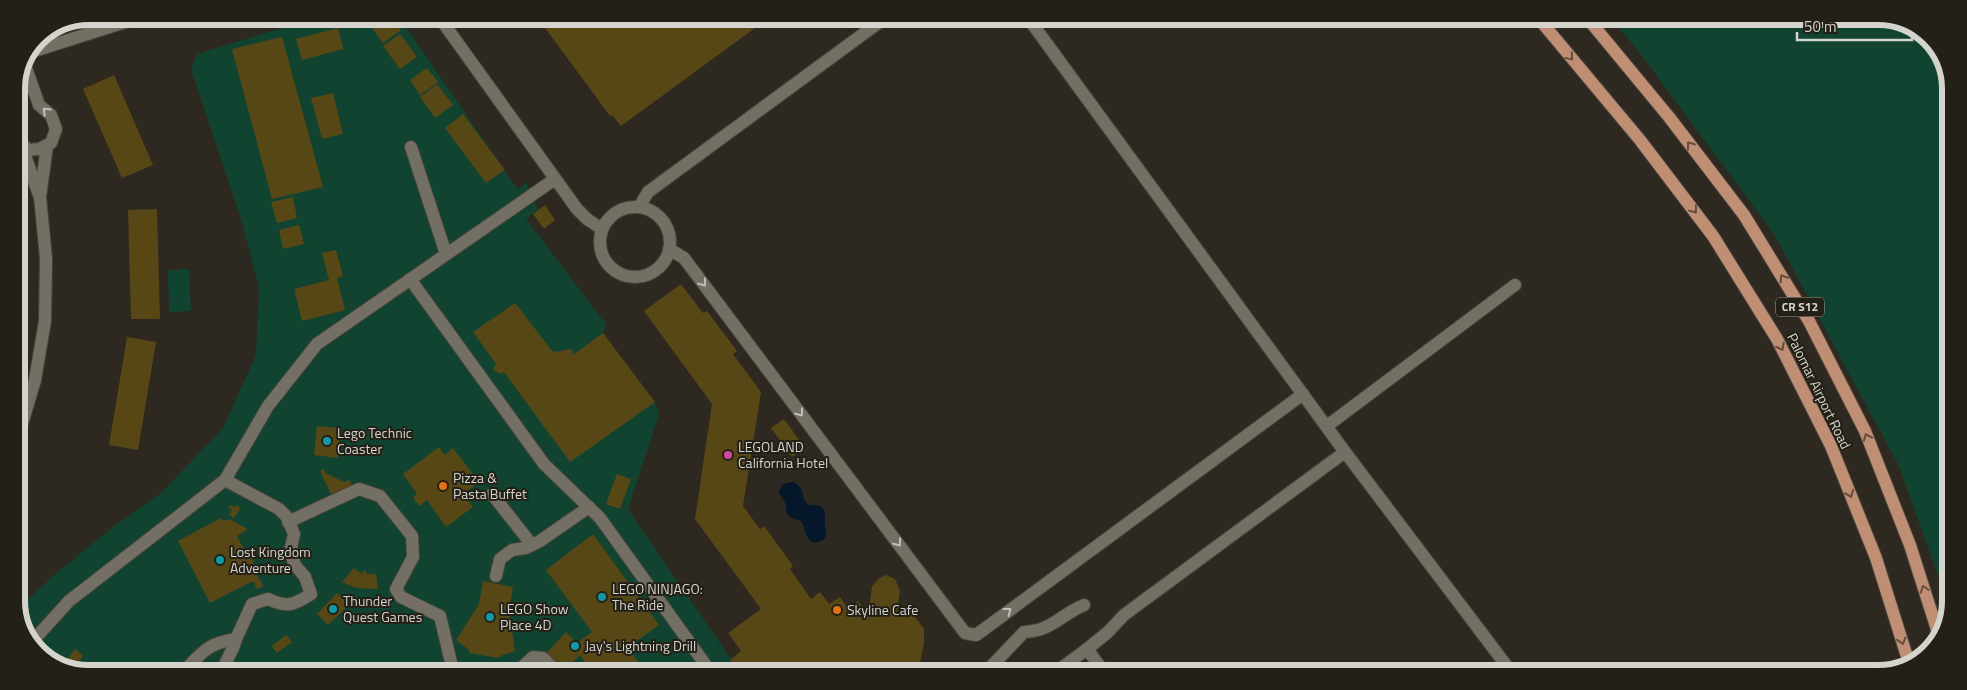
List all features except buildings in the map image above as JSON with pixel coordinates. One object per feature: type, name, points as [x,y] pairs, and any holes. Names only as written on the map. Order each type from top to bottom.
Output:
[{"type":"main road","name":"Palomar Airport Road","points":[[1544,25],[1640,140],[1714,236],[1777,339],[1831,446],[1876,558],[1907,657]]},
{"type":"main road","name":"Palomar Airport Road","points":[[1593,25],[1669,117],[1744,216],[1809,321],[1865,431],[1910,545],[1936,627]]},
{"type":"street","points":[[39,49],[116,25]]},
{"type":"street","points":[[445,25],[577,209],[587,219],[602,229]]},
{"type":"street","points":[[639,207],[648,192],[875,25]]},
{"type":"street","points":[[1033,25],[1345,452],[1506,665]]},
{"type":"street","points":[[25,147],[28,150],[47,146],[52,143],[56,129],[51,115],[40,105],[27,73]]},
{"type":"street","points":[[25,414],[35,380],[44,321],[46,258],[40,197],[47,146]]},
{"type":"street","points":[[411,147],[446,254]]},
{"type":"street","points":[[25,156],[40,197]]},
{"type":"street","points":[[36,637],[69,601],[225,480],[268,406],[317,344],[555,179]]},
{"type":"street","points":[[628,207],[639,207],[650,210],[660,217],[670,238],[669,249],[666,259],[652,273],[637,277],[622,275],[612,270],[604,261],[600,246],[602,229],[616,211],[628,207]]},
{"type":"street","points":[[669,249],[684,258],[965,633],[976,634],[984,630],[1303,394]]},
{"type":"street","points":[[410,279],[544,464],[600,518],[706,665]]},
{"type":"street","points":[[1327,426],[1514,285]]},
{"type":"street","points":[[1065,665],[1107,634],[1124,616],[1154,593],[1345,452]]},
{"type":"street","points":[[225,480],[279,509],[294,534],[290,552],[295,565],[305,577],[311,594],[298,603],[281,605],[268,599],[252,604],[236,639],[234,648],[225,665]]},
{"type":"street","points":[[288,522],[359,489],[380,496],[412,536],[413,557],[396,589],[401,597],[440,616],[452,665]]},
{"type":"street","points":[[492,494],[532,545]]},
{"type":"street","points":[[496,576],[500,559],[512,550],[532,545],[589,507]]},
{"type":"street","points":[[993,665],[1024,632],[1037,632],[1050,626],[1071,610],[1084,605]]},
{"type":"street","points":[[190,665],[203,651],[217,642],[236,639]]},
{"type":"street","points":[[1087,649],[1099,665]]},
{"type":"street","points":[[524,665],[533,657],[543,658],[550,665]]},
{"type":"green space","points":[[292,25],[405,25],[518,190],[526,182],[538,209],[526,219],[606,324],[603,333],[655,402],[659,414],[628,509],[735,665],[89,665],[68,662],[53,654],[38,640],[30,625],[25,602],[53,576],[109,530],[162,492],[223,428],[256,355],[259,289],[242,222],[191,69],[197,54]]},
{"type":"green space","points":[[1617,25],[1878,25],[1899,28],[1914,36],[1929,50],[1939,68],[1942,85],[1942,586],[1898,464],[1774,234]]},
{"type":"green space","points":[[189,269],[191,311],[169,312],[168,270]]},
{"type":"water","points":[[793,482],[801,489],[807,504],[818,505],[823,509],[826,534],[825,538],[821,541],[813,543],[810,541],[801,521],[787,514],[786,505],[779,493],[783,484]]},
{"type":"place","name":"Lego Technic Coaster","points":[[327,441]]},
{"type":"place","name":"LEGOLAND California Hotel","points":[[728,455]]},
{"type":"place","name":"Pizza & Pasta Buffet","points":[[443,486]]},
{"type":"place","name":"Lost Kingdom Adventure","points":[[220,560]]},
{"type":"place","name":"LEGO NINJAGO: The Ride","points":[[602,597]]},
{"type":"place","name":"Thunder Quest Games","points":[[333,609]]},
{"type":"place","name":"Skyline Cafe","points":[[837,610]]},
{"type":"place","name":"LEGO Show Place 4D","points":[[490,617]]},
{"type":"place","name":"Jay's Lightning Drill","points":[[575,646]]}]
